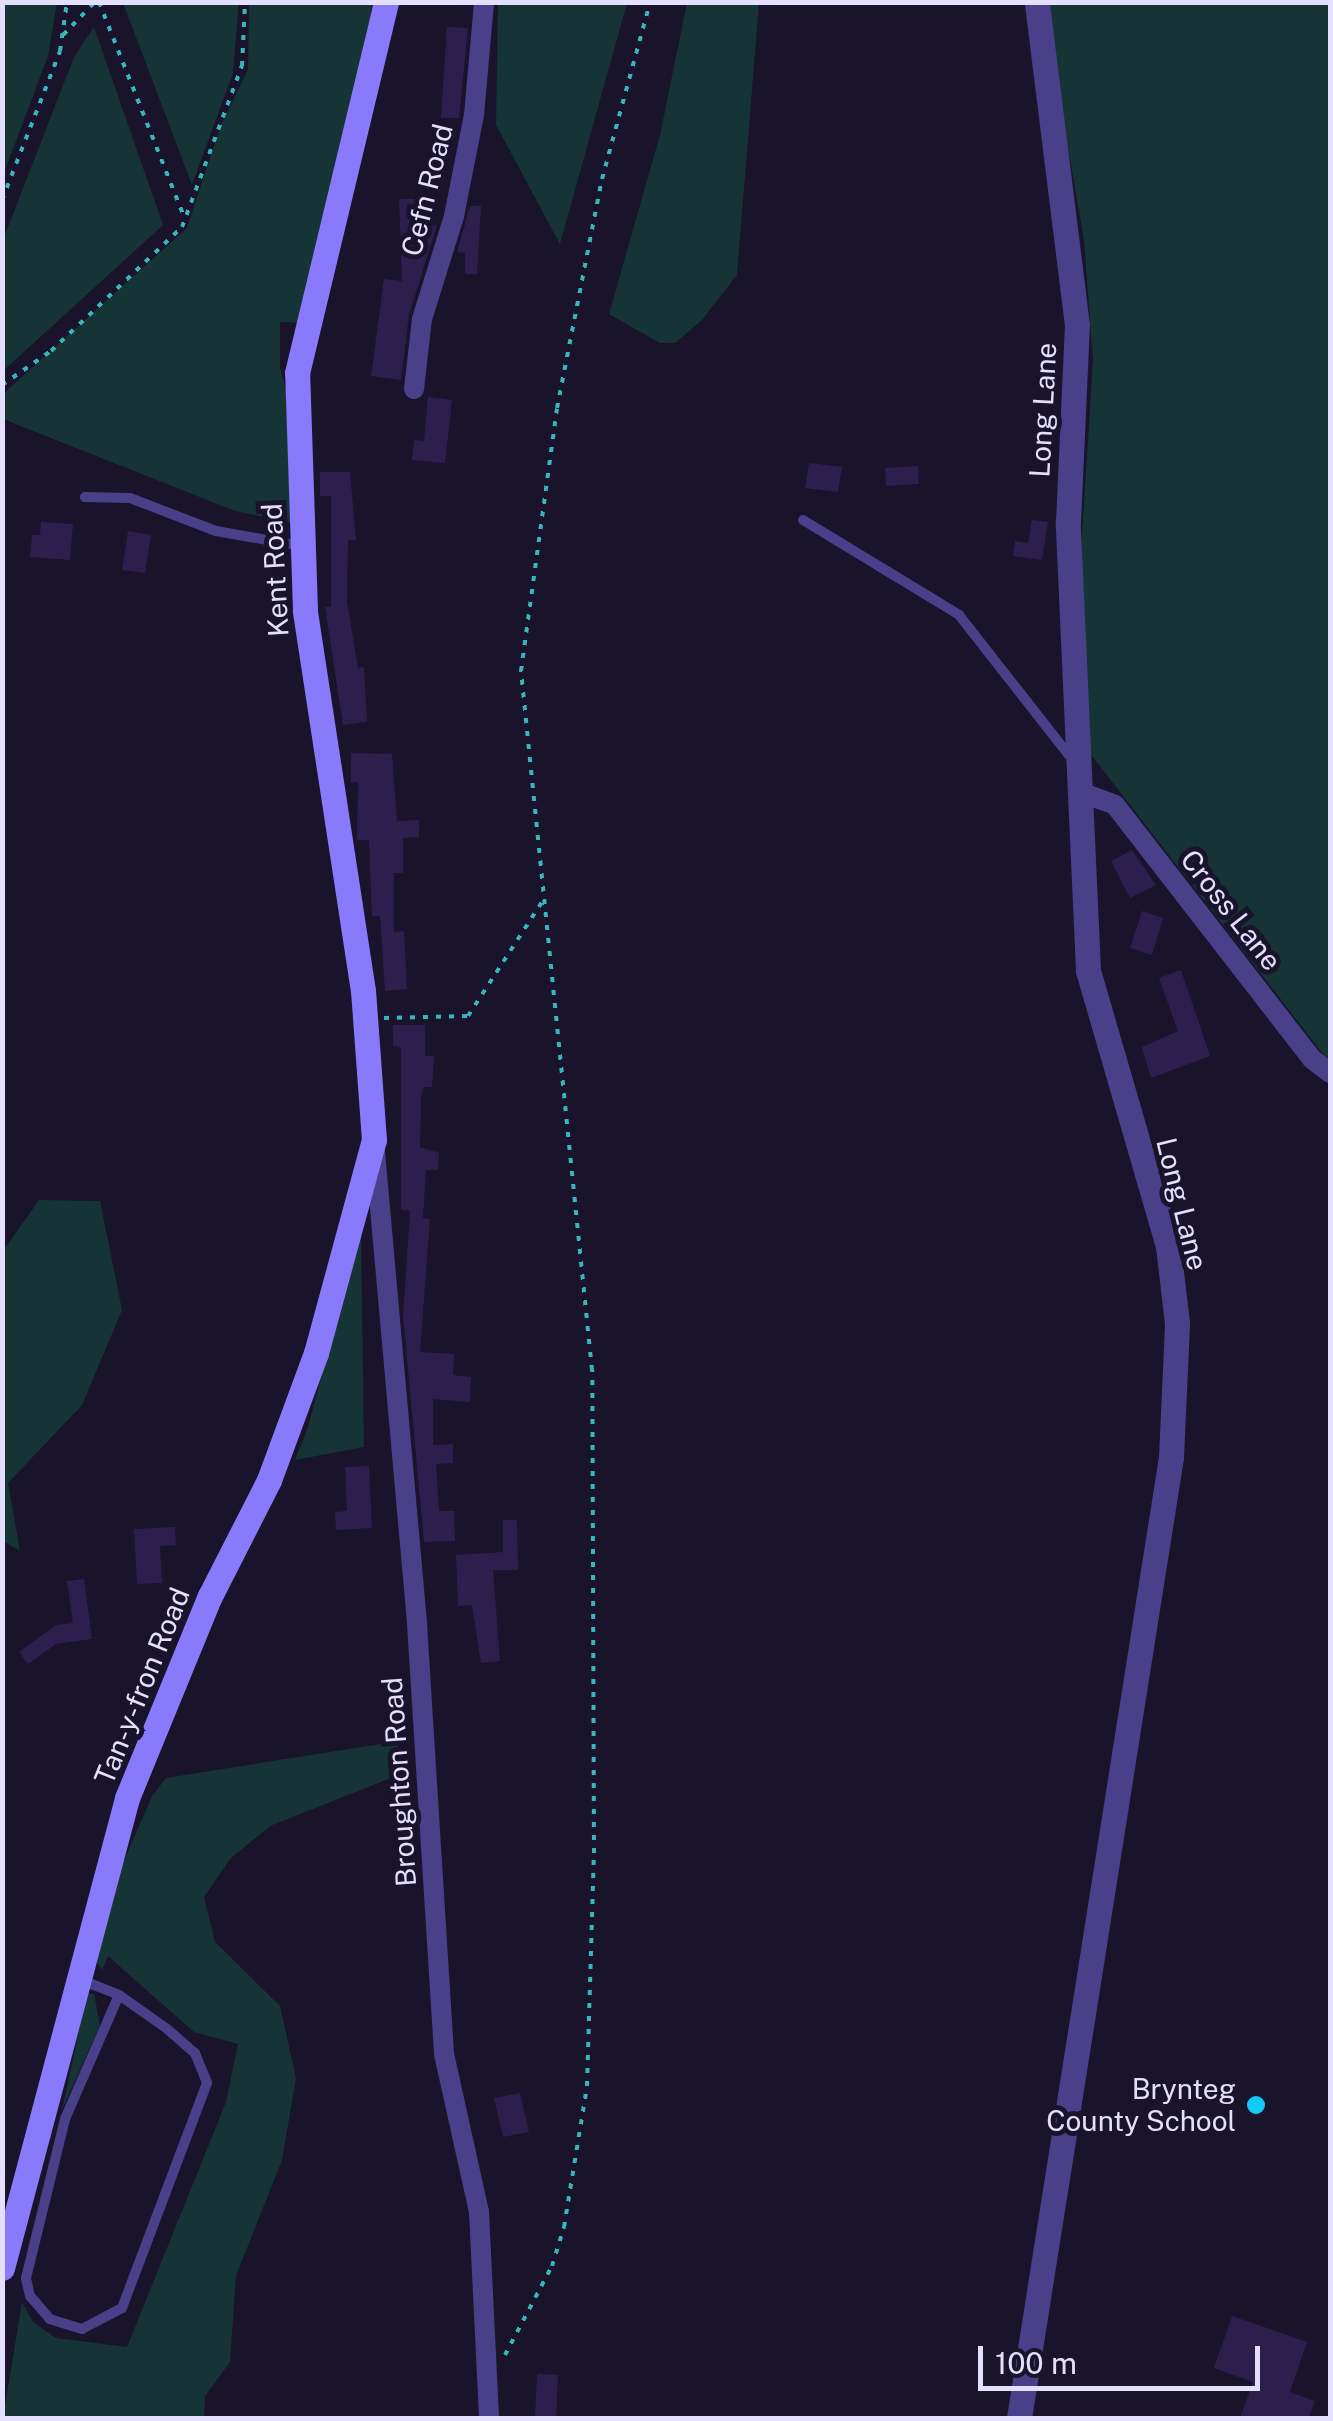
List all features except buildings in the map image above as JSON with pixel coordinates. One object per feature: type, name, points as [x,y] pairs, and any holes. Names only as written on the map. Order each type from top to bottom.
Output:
[{"type":"main road","name":"Kent Road","points":[[374,1140],[365,1019],[315,704],[302,546],[298,374],[386,2]]},
{"type":"main road","name":"Tan-y-fron Road","points":[[2,2268],[127,1798],[210,1596],[270,1480],[316,1353],[374,1140]]},
{"type":"street","name":"Cefn Road","points":[[414,389],[422,319],[454,216],[474,116],[484,2]]},
{"type":"street","name":"Long Lane","points":[[1019,2418],[1171,1457],[1177,1323],[1168,1246],[1088,970],[1068,522],[1077,325],[1037,2]]},
{"type":"street","name":"Cross Lane","points":[[1080,792],[1116,805],[1312,1059],[1330,1073]]},
{"type":"street","name":"Broughton Road","points":[[374,1140],[417,1624],[444,2054],[480,2212],[489,2418]]},
{"type":"lane","points":[[85,496],[130,498],[216,531],[302,546]]},
{"type":"lane","points":[[803,520],[959,615],[1076,764]]},
{"type":"lane","points":[[78,1979],[119,1996],[195,2052],[206,2092],[122,2308],[82,2330],[50,2320],[30,2296],[26,2278],[66,2119],[119,1996]]},
{"type":"path","points":[[2,200],[62,35],[68,2]]},
{"type":"path","points":[[62,35],[97,2],[184,218]]},
{"type":"path","points":[[2,385],[51,352],[184,218],[242,66],[245,2]]},
{"type":"path","points":[[500,2364],[552,2266],[564,2227],[587,2086],[594,1872],[592,1370],[521,671],[529,583],[602,179],[650,2]]},
{"type":"path","points":[[365,1019],[468,1016],[542,902]]},
{"type":"green space","points":[[3,2],[57,3],[48,56],[3,176]]},
{"type":"green space","points":[[123,3],[239,3],[233,73],[192,185]]},
{"type":"green space","points":[[249,3],[373,3],[302,323],[280,322],[280,368],[292,411],[293,523],[235,511],[3,419],[3,394],[187,228],[221,125],[248,69]]},
{"type":"green space","points":[[498,3],[627,3],[560,244],[496,125]]},
{"type":"green space","points":[[687,3],[759,3],[737,275],[701,321],[675,343],[660,343],[609,314],[660,135]]},
{"type":"green space","points":[[1049,3],[1330,3],[1330,1063],[1089,752],[1080,566],[1093,361],[1084,240],[1050,44]]},
{"type":"green space","points":[[94,27],[163,225],[3,371],[3,240],[74,57]]},
{"type":"green space","points":[[39,1200],[100,1201],[122,1310],[82,1405],[8,1483],[20,1551],[3,1541],[3,1251]]},
{"type":"green space","points":[[361,1229],[364,1447],[295,1460],[308,1427]]},
{"type":"green space","points":[[399,1741],[396,1776],[270,1826],[230,1859],[204,1897],[215,1942],[280,2006],[296,2078],[282,2160],[236,2276],[230,2362],[205,2396],[204,2418],[3,2418],[22,2302],[33,2322],[56,2338],[127,2347],[226,2102],[238,2044],[194,2032],[108,1956],[102,1970],[94,1958],[105,1905],[152,1796],[166,1778]]},
{"type":"green space","points":[[87,1994],[94,1994],[100,2025],[62,2110]]},
{"type":"place","name":"Brynteg County School","points":[[1256,2105]]}]
